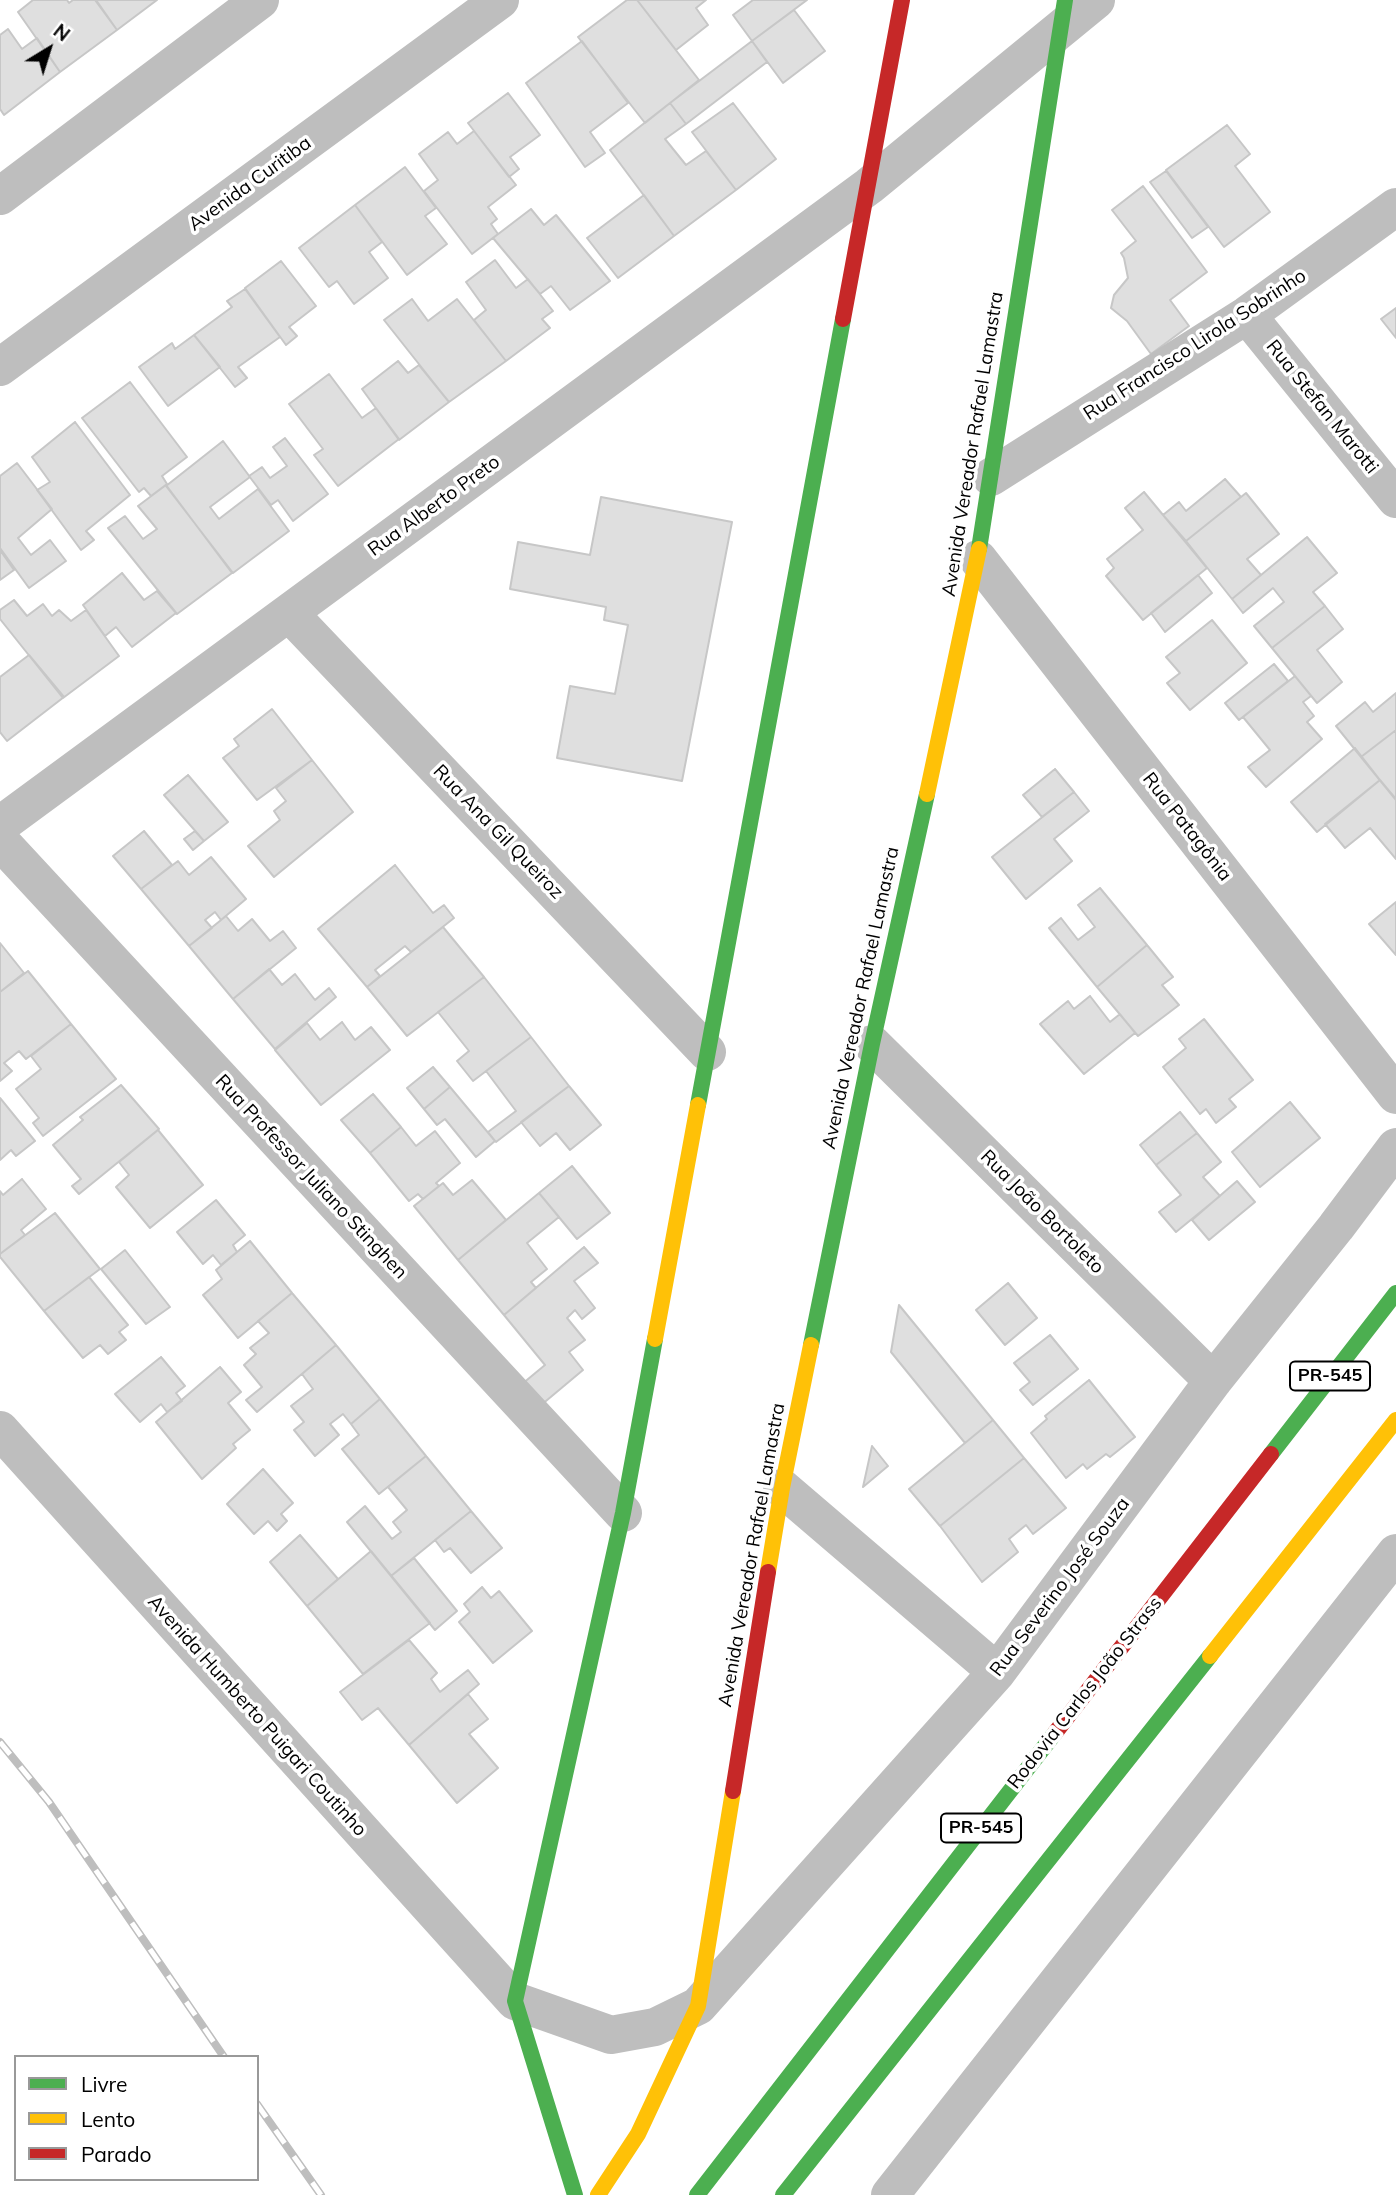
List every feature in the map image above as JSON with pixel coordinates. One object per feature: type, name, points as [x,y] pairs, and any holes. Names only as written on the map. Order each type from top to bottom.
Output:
[{"type":"main road","points":[[575,2195],[515,2001],[623,1513],[902,0]]},
{"type":"main road","name":"Avenida Vereador Rafael Lamastra","points":[[598,2195],[638,2134],[698,2006],[782,1489],[872,1044],[978,559],[1063,14]]},
{"type":"main road","name":"Rodovia Carlos João Strass","points":[[697,2195],[1396,1293]]},
{"type":"main road","points":[[783,2195],[1396,1420]]},
{"type":"street","points":[[0,196],[260,0]]},
{"type":"street","name":"Avenida Curitiba","points":[[0,367],[500,0]]},
{"type":"street","name":"Rua Alberto Preto","points":[[0,825],[869,186],[1063,14],[1096,0]]},
{"type":"street","name":"Rua Francisco Lirola Sobrinho","points":[[991,477],[1247,315],[1396,207]]},
{"type":"street","name":"Rua Stefan Marotti","points":[[1247,315],[1396,499]]},
{"type":"street","name":"Rua Patagônia","points":[[978,559],[1396,1095]]},
{"type":"street","name":"Rua Ana Gil Queiroz","points":[[289,612],[706,1052]]},
{"type":"street","name":"Rua Professor Juliano Stinghen","points":[[0,841],[623,1513]]},
{"type":"street","name":"Rua João Bortoleto","points":[[872,1044],[1213,1381]]},
{"type":"street","name":"Rua Severino José Souza","points":[[698,2006],[998,1671],[1213,1381],[1396,1147]]},
{"type":"street","name":"Avenida Humberto Puigari Coutinho","points":[[0,1430],[515,2001]]},
{"type":"street","points":[[782,1489],[998,1671]]},
{"type":"street","points":[[890,2195],[1394,1558]]},
{"type":"street","points":[[515,2001],[611,2035],[654,2027],[698,2006]]},
{"type":"building","points":[[33,0],[67,0],[69,3],[73,0],[96,0],[117,30],[60,72],[18,12]]},
{"type":"building","points":[[95,0],[157,0],[117,30]]},
{"type":"building","points":[[627,0],[637,0],[699,80],[645,123],[578,37]]},
{"type":"building","points":[[637,0],[706,0],[696,8],[708,25],[676,50]]},
{"type":"building","points":[[753,0],[807,0],[752,41],[733,15]]},
{"type":"building","points":[[794,10],[825,51],[783,83],[752,41]]},
{"type":"building","points":[[8,29],[22,49],[37,38],[60,72],[4,115],[0,109],[0,35]]},
{"type":"building","points":[[582,41],[628,103],[590,132],[605,153],[585,167],[526,83]]},
{"type":"building","points":[[752,41],[767,62],[686,124],[670,103]]},
{"type":"building","points":[[508,93],[540,135],[510,157],[519,169],[509,177],[468,123]]},
{"type":"building","points":[[670,103],[686,124],[665,139],[686,165],[706,151],[736,190],[674,236],[610,150]]},
{"type":"building","points":[[733,103],[776,159],[736,190],[692,132]]},
{"type":"building","points":[[1227,125],[1250,154],[1235,166],[1270,212],[1224,247],[1166,170]]},
{"type":"building","points":[[474,131],[516,185],[488,207],[497,219],[491,224],[498,234],[472,254],[424,191],[438,180],[419,154],[448,132],[457,144]]},
{"type":"building","points":[[405,167],[436,208],[425,216],[447,244],[407,275],[355,205]]},
{"type":"building","points":[[1166,171],[1208,227],[1192,238],[1150,182]]},
{"type":"building","points":[[1143,186],[1207,272],[1170,300],[1189,326],[1151,354],[1127,321],[1111,308],[1114,295],[1128,278],[1121,253],[1136,241],[1112,210]]},
{"type":"building","points":[[644,195],[674,236],[618,278],[587,238]]},
{"type":"building","points":[[355,205],[382,242],[369,252],[388,278],[354,304],[337,281],[329,287],[299,248]]},
{"type":"building","points":[[531,209],[544,225],[556,215],[610,281],[570,310],[551,286],[540,294],[493,238]]},
{"type":"building","points":[[495,260],[516,288],[528,279],[553,311],[542,319],[550,328],[506,361],[474,320],[486,310],[466,282]]},
{"type":"building","points":[[281,261],[316,306],[289,327],[297,336],[286,345],[245,288]]},
{"type":"building","points":[[245,289],[280,337],[238,367],[247,378],[235,387],[194,335],[232,307],[227,301]]},
{"type":"building","points":[[412,299],[428,321],[457,299],[506,361],[449,402],[384,320]]},
{"type":"building","points":[[1396,308],[1396,338],[1381,319]]},
{"type":"building","points":[[194,335],[220,367],[168,406],[139,367],[172,343],[175,349]]},
{"type":"building","points":[[398,361],[408,373],[419,365],[449,402],[399,440],[362,389]]},
{"type":"building","points":[[329,374],[362,418],[376,408],[399,439],[338,486],[314,455],[323,449],[289,404]]},
{"type":"building","points":[[130,382],[187,457],[162,476],[167,484],[151,496],[144,488],[139,492],[82,418]]},
{"type":"building","points":[[75,422],[130,495],[86,531],[94,540],[81,550],[37,490],[50,482],[32,457]]},
{"type":"building","points":[[285,438],[328,494],[293,521],[278,500],[271,505],[249,476],[262,467],[270,478],[287,466],[273,447]]},
{"type":"building","points":[[223,441],[250,477],[210,507],[219,519],[258,489],[289,531],[233,573],[166,486]]},
{"type":"building","points":[[17,463],[52,509],[18,538],[31,555],[50,540],[66,561],[29,588],[0,548],[0,476]]},
{"type":"building","points":[[1225,479],[1241,497],[1186,541],[1163,515],[1179,502],[1186,511]]},
{"type":"building","points":[[166,485],[232,573],[177,614],[108,528],[125,516],[143,539],[157,529],[138,506]]},
{"type":"building","points":[[1144,492],[1207,568],[1143,620],[1106,576],[1114,568],[1107,559],[1143,530],[1125,508]]},
{"type":"building","points":[[1246,493],[1279,534],[1247,559],[1261,575],[1232,599],[1186,541]]},
{"type":"building","points":[[601,497],[732,522],[682,781],[557,758],[570,686],[615,694],[628,625],[604,620],[606,607],[510,589],[518,542],[590,555]]},
{"type":"building","points":[[1307,537],[1337,573],[1313,592],[1325,606],[1272,648],[1254,626],[1284,602],[1273,588],[1243,613],[1232,599]]},
{"type":"building","points":[[0,550],[14,570],[0,580]]},
{"type":"building","points":[[122,573],[144,600],[157,591],[176,613],[132,647],[116,627],[105,636],[83,605]]},
{"type":"building","points":[[1198,575],[1212,593],[1165,632],[1151,613]]},
{"type":"building","points":[[14,600],[27,616],[43,604],[52,616],[59,610],[71,621],[86,610],[119,656],[63,698],[0,619],[0,610]]},
{"type":"building","points":[[1325,606],[1343,629],[1317,650],[1342,682],[1317,703],[1272,648]]},
{"type":"building","points":[[1212,620],[1247,663],[1190,710],[1167,683],[1180,673],[1166,657]]},
{"type":"building","points":[[29,655],[64,697],[7,741],[0,732],[0,677]]},
{"type":"building","points":[[1274,664],[1288,681],[1239,720],[1225,703]]},
{"type":"building","points":[[1295,676],[1311,696],[1303,702],[1314,716],[1307,722],[1322,739],[1266,787],[1248,767],[1270,750],[1243,717]]},
{"type":"building","points":[[1396,693],[1396,730],[1361,757],[1336,726],[1365,702],[1373,712]]},
{"type":"building","points":[[272,709],[312,760],[257,800],[223,758],[239,746],[234,739]]},
{"type":"building","points":[[1396,730],[1396,800],[1361,757]]},
{"type":"building","points":[[1355,748],[1380,780],[1317,832],[1291,802]]},
{"type":"building","points":[[312,760],[353,812],[274,877],[248,846],[280,820],[274,811],[286,801],[276,788]]},
{"type":"building","points":[[1055,769],[1074,792],[1042,817],[1023,795]]},
{"type":"building","points":[[188,775],[228,822],[204,841],[164,795]]},
{"type":"building","points":[[1380,780],[1396,799],[1396,859],[1370,828],[1345,848],[1325,824]]},
{"type":"building","points":[[1074,792],[1089,811],[1054,839],[1072,861],[1026,899],[992,857]]},
{"type":"building","points":[[144,831],[172,865],[141,889],[113,856]]},
{"type":"building","points":[[195,831],[204,841],[193,850],[184,839]]},
{"type":"building","points":[[211,857],[246,899],[221,920],[215,912],[205,920],[212,928],[189,946],[141,889],[178,861],[189,875]]},
{"type":"building","points":[[395,865],[433,913],[444,905],[454,918],[411,952],[405,946],[375,970],[380,976],[367,987],[318,929]]},
{"type":"building","points":[[1100,888],[1147,945],[1097,987],[1049,928],[1061,918],[1078,940],[1095,927],[1078,905]]},
{"type":"building","points":[[1396,902],[1396,955],[1369,924]]},
{"type":"building","points":[[226,916],[238,931],[252,919],[270,941],[283,931],[296,948],[233,999],[189,946]]},
{"type":"building","points":[[443,927],[484,977],[407,1036],[367,987]]},
{"type":"building","points":[[0,943],[24,973],[0,992]]},
{"type":"building","points":[[1147,945],[1173,977],[1162,985],[1179,1005],[1138,1036],[1097,987]]},
{"type":"building","points":[[269,969],[282,985],[295,974],[315,1000],[329,988],[336,997],[275,1049],[233,999]]},
{"type":"building","points":[[28,971],[71,1024],[26,1059],[19,1051],[4,1063],[12,1071],[0,1081],[0,992]]},
{"type":"building","points":[[484,977],[531,1037],[473,1081],[457,1061],[469,1051],[438,1012]]},
{"type":"building","points":[[1090,996],[1110,1022],[1120,1014],[1135,1033],[1084,1074],[1040,1024],[1068,1001],[1074,1009]]},
{"type":"building","points":[[1204,1019],[1253,1080],[1229,1099],[1236,1107],[1216,1123],[1206,1109],[1200,1114],[1163,1067],[1186,1048],[1179,1039]]},
{"type":"building","points":[[342,1022],[355,1040],[371,1027],[390,1050],[321,1105],[275,1050],[307,1023],[320,1040]]},
{"type":"building","points":[[71,1024],[116,1079],[43,1136],[33,1123],[39,1118],[16,1089],[41,1069],[31,1056]]},
{"type":"building","points":[[531,1037],[569,1086],[496,1142],[488,1132],[516,1111],[486,1071]]},
{"type":"building","points":[[433,1067],[450,1087],[424,1109],[407,1088]]},
{"type":"building","points":[[121,1085],[159,1129],[79,1194],[72,1186],[81,1179],[53,1145],[83,1120],[80,1117]]},
{"type":"building","points":[[569,1086],[601,1125],[570,1150],[556,1133],[540,1146],[521,1122]]},
{"type":"building","points":[[450,1087],[495,1141],[476,1157],[445,1119],[437,1125],[424,1109]]},
{"type":"building","points":[[373,1094],[401,1127],[370,1153],[341,1120]]},
{"type":"building","points":[[0,1098],[35,1141],[16,1156],[11,1150],[0,1160]]},
{"type":"building","points":[[1290,1102],[1320,1138],[1260,1187],[1232,1152]]},
{"type":"building","points":[[1180,1112],[1197,1133],[1156,1165],[1140,1145]]},
{"type":"building","points":[[401,1127],[416,1146],[435,1131],[460,1163],[436,1183],[439,1186],[423,1199],[418,1194],[409,1201],[370,1153]]},
{"type":"building","points":[[158,1130],[203,1185],[150,1228],[116,1187],[129,1175],[119,1162]]},
{"type":"building","points":[[1197,1133],[1221,1162],[1203,1177],[1220,1196],[1176,1232],[1159,1212],[1181,1195],[1156,1165]]},
{"type":"building","points":[[572,1166],[610,1213],[577,1239],[539,1193]]},
{"type":"building","points":[[22,1179],[46,1209],[21,1230],[25,1235],[0,1254],[0,1191],[3,1195]]},
{"type":"building","points":[[472,1180],[506,1220],[458,1260],[414,1206],[443,1183],[453,1195]]},
{"type":"building","points":[[1237,1181],[1255,1202],[1209,1240],[1192,1220]]},
{"type":"building","points":[[539,1193],[559,1217],[527,1243],[547,1269],[531,1282],[536,1288],[504,1315],[458,1260]]},
{"type":"building","points":[[216,1200],[245,1235],[233,1245],[237,1252],[221,1265],[213,1255],[203,1264],[177,1232]]},
{"type":"building","points":[[55,1213],[100,1269],[44,1311],[0,1254]]},
{"type":"building","points":[[250,1241],[292,1293],[238,1338],[203,1295],[222,1279],[216,1270]]},
{"type":"building","points":[[584,1247],[598,1263],[574,1281],[595,1308],[582,1319],[575,1310],[567,1318],[585,1340],[569,1352],[583,1370],[534,1411],[516,1389],[545,1365],[504,1315]]},
{"type":"building","points":[[125,1250],[170,1307],[146,1324],[101,1269]]},
{"type":"building","points":[[89,1277],[128,1325],[119,1332],[126,1340],[108,1354],[100,1345],[83,1358],[44,1311]]},
{"type":"building","points":[[1008,1283],[1037,1318],[1005,1345],[976,1310]]},
{"type":"building","points":[[292,1293],[336,1345],[257,1412],[246,1400],[262,1387],[244,1365],[256,1354],[250,1348],[269,1333],[258,1321]]},
{"type":"building","points":[[899,1305],[993,1420],[965,1443],[891,1352]]},
{"type":"building","points":[[1050,1335],[1078,1369],[1033,1405],[1020,1390],[1030,1382],[1014,1363]]},
{"type":"building","points":[[336,1345],[380,1399],[351,1424],[343,1414],[330,1424],[339,1435],[315,1456],[294,1430],[304,1422],[291,1406],[313,1389],[302,1374]]},
{"type":"building","points":[[161,1357],[185,1386],[176,1393],[182,1401],[167,1412],[161,1404],[140,1422],[115,1394]]},
{"type":"building","points":[[220,1367],[241,1392],[228,1403],[250,1430],[233,1444],[236,1448],[202,1479],[156,1422]]},
{"type":"building","points":[[1089,1380],[1135,1437],[1110,1457],[1106,1454],[1087,1469],[1083,1464],[1066,1478],[1031,1433],[1047,1419],[1045,1416]]},
{"type":"building","points":[[380,1399],[426,1456],[379,1494],[342,1449],[359,1435],[351,1424]]},
{"type":"building","points":[[993,1420],[1024,1458],[940,1526],[909,1489]]},
{"type":"building","points":[[872,1446],[888,1466],[863,1487]]},
{"type":"building","points":[[426,1456],[471,1511],[391,1576],[347,1522],[365,1506],[392,1539],[401,1532],[393,1522],[407,1510],[388,1487]]},
{"type":"building","points":[[1024,1458],[1066,1508],[1033,1534],[1026,1525],[1009,1539],[1018,1552],[982,1582],[940,1526]]},
{"type":"building","points":[[263,1469],[293,1503],[281,1514],[287,1521],[277,1531],[268,1521],[254,1534],[227,1504]]},
{"type":"building","points":[[471,1511],[502,1548],[471,1573],[450,1548],[444,1552],[435,1540]]},
{"type":"building","points":[[300,1535],[338,1579],[307,1606],[270,1562]]},
{"type":"building","points":[[371,1551],[430,1623],[363,1674],[307,1606]]},
{"type":"building","points":[[414,1558],[457,1611],[435,1630],[391,1576]]},
{"type":"building","points":[[482,1587],[491,1598],[499,1591],[532,1631],[493,1663],[459,1622],[470,1612],[464,1604]]},
{"type":"building","points":[[409,1640],[437,1673],[431,1679],[440,1692],[468,1670],[479,1684],[409,1745],[378,1708],[362,1720],[340,1692]]},
{"type":"building","points":[[468,1694],[488,1719],[469,1734],[498,1768],[457,1803],[409,1745]]},
{"type":"railway","points":[[0,1742],[49,1802],[223,2055]]},
{"type":"railway","points":[[259,2107],[321,2195]]},
{"type":"traffic: fast","points":[[979,549],[1065,0]]},
{"type":"traffic: fast","points":[[698,1105],[843,319]]},
{"type":"traffic: fast","points":[[811,1345],[872,1044],[927,794]]},
{"type":"traffic: fast","points":[[1271,1454],[1396,1293]]},
{"type":"traffic: fast","points":[[575,2195],[515,2001],[623,1513],[655,1339]]},
{"type":"traffic: fast","points":[[783,2195],[1210,1656]]},
{"type":"traffic: fast","points":[[697,2195],[1055,1733]]},
{"type":"traffic: slow","points":[[927,794],[979,549]]},
{"type":"traffic: slow","points":[[655,1339],[698,1105]]},
{"type":"traffic: slow","points":[[768,1572],[811,1345]]},
{"type":"traffic: slow","points":[[1210,1656],[1396,1420]]},
{"type":"traffic: slow","points":[[598,2195],[638,2134],[698,2006],[733,1791]]},
{"type":"traffic: jam","points":[[843,319],[902,0]]},
{"type":"traffic: jam","points":[[1055,1733],[1271,1454]]},
{"type":"traffic: jam","points":[[733,1791],[768,1572]]}]
